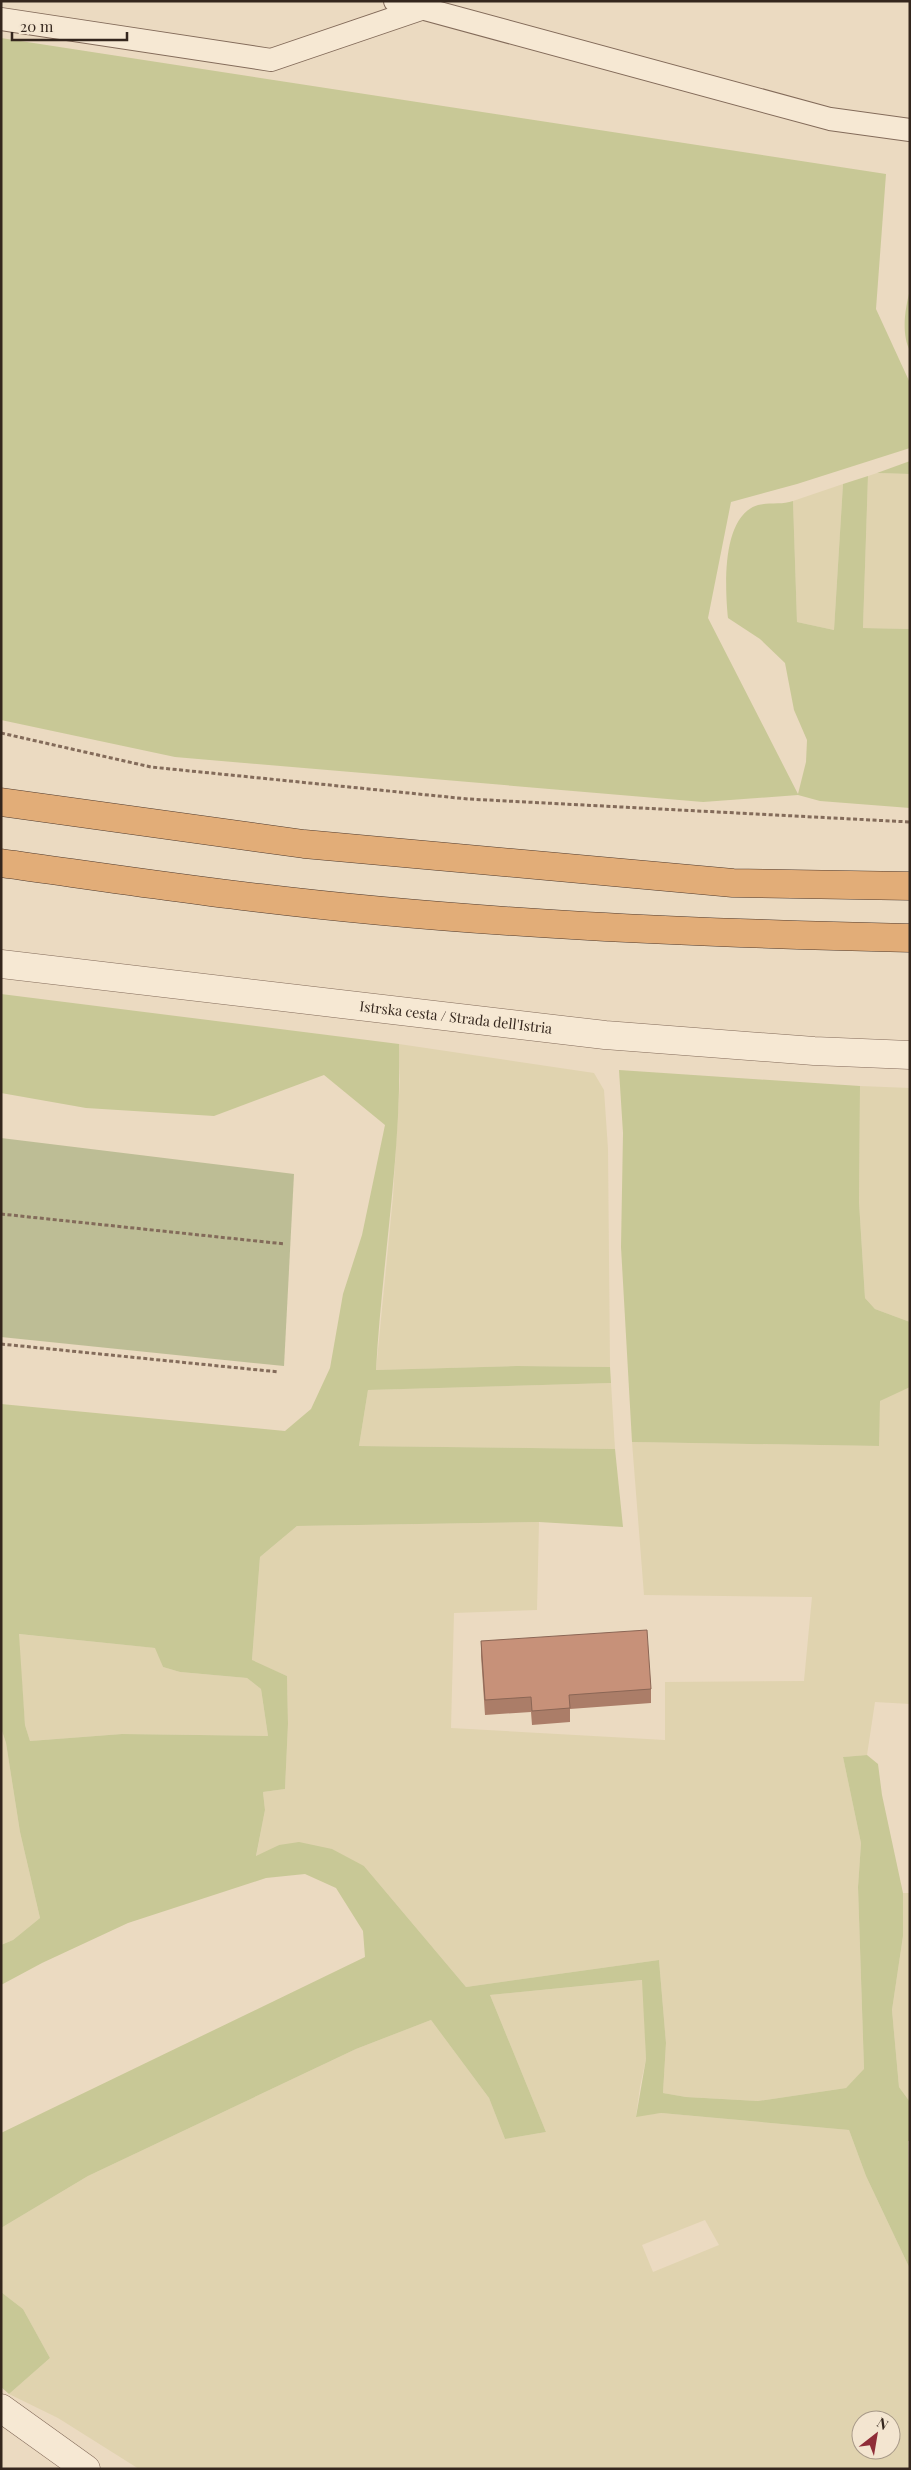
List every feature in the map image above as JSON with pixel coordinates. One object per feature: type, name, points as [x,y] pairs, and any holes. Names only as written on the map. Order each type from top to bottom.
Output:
[{"type":"highway","points":[[1,802],[304,844],[733,882],[910,886]]},
{"type":"highway","points":[[1,863],[262,898],[500,920],[724,934],[910,938]]},
{"type":"street","name":"Istrska cesta / Strada dell'Istria","points":[[1,964],[605,1035],[814,1051],[910,1055]]},
{"type":"street","points":[[1,2408],[86,2469]]},
{"type":"lane","points":[[395,1],[830,119],[910,130]]},
{"type":"lane","points":[[1,19],[271,60],[421,9]]},
{"type":"path","points":[[1,732],[151,767],[468,799],[910,822]]},
{"type":"path","points":[[1,1214],[285,1244]]},
{"type":"path","points":[[1,1344],[278,1372]]},
{"type":"shaded area","points":[[877,473],[910,474],[910,629],[863,628],[868,476]]},
{"type":"shaded area","points":[[843,484],[834,630],[797,622],[793,501]]},
{"type":"shaded area","points":[[399,1044],[594,1073],[604,1090],[608,1149],[610,1367],[517,1366],[376,1370],[393,1197],[400,1079]]},
{"type":"shaded area","points":[[860,1086],[910,1088],[910,1322],[875,1309],[865,1298],[859,1202]]},
{"type":"shaded area","points":[[611,1383],[615,1449],[359,1446],[368,1390]]},
{"type":"shaded area","points":[[908,1386],[910,1387],[910,1704],[875,1702],[867,1755],[843,1757],[861,1843],[858,1887],[864,2070],[846,2088],[758,2101],[686,2097],[663,2093],[666,2043],[659,1960],[466,1987],[364,1866],[279,1845],[256,1857],[265,1810],[263,1792],[285,1789],[288,1724],[287,1676],[252,1661],[260,1557],[297,1526],[539,1522],[537,1610],[454,1613],[451,1728],[665,1740],[665,1682],[804,1681],[812,1597],[644,1595],[632,1442],[878,1446],[880,1401]]},
{"type":"shaded area","points":[[18,1634],[156,1648],[163,1667],[180,1672],[247,1678],[261,1689],[268,1736],[122,1734],[30,1741],[25,1725]]},
{"type":"shaded area","points":[[1,1728],[6,1743],[20,1832],[40,1918],[13,1940],[1,1945]]},
{"type":"shaded area","points":[[903,1893],[910,1893],[910,2102],[899,2087],[892,2010],[903,1936]]},
{"type":"shaded area","points":[[643,1980],[646,2059],[636,2116],[661,2113],[849,2130],[866,2176],[910,2269],[910,2469],[139,2469],[58,2418],[9,2394],[50,2358],[23,2309],[1,2292],[1,2228],[88,2176],[356,2049],[431,2020],[489,2098],[505,2139],[546,2132],[490,1995]],"holes":[[[705,2220],[719,2245],[653,2272],[642,2245]]]},
{"type":"green space","points":[[1,38],[886,174],[876,309],[910,383],[910,448],[797,484],[731,502],[708,618],[798,794],[806,762],[807,740],[794,710],[785,663],[760,639],[728,618],[726,572],[731,538],[737,523],[746,512],[758,505],[793,501],[797,622],[834,630],[843,484],[868,476],[863,628],[910,629],[910,808],[820,801],[798,795],[703,802],[175,757],[1,720]]},
{"type":"green space","points":[[910,290],[910,351],[906,337],[905,313]]},
{"type":"green space","points":[[910,461],[910,474],[877,473]]},
{"type":"green space","points":[[1,994],[399,1044],[398,1126],[376,1370],[517,1366],[610,1367],[611,1383],[368,1390],[359,1446],[615,1449],[623,1527],[539,1522],[297,1526],[260,1557],[252,1660],[287,1676],[288,1724],[285,1789],[263,1792],[265,1810],[256,1856],[279,1845],[299,1842],[332,1849],[364,1866],[466,1987],[659,1960],[666,2043],[663,2093],[686,2097],[758,2101],[846,2088],[864,2069],[858,1887],[861,1843],[843,1757],[867,1755],[878,1764],[882,1795],[903,1893],[903,1936],[892,2010],[899,2087],[910,2102],[910,2141],[908,2141],[910,2269],[866,2176],[849,2130],[661,2113],[636,2117],[646,2059],[642,1980],[490,1995],[546,2132],[505,2139],[489,2098],[431,2020],[356,2049],[88,2176],[1,2228],[1,2133],[365,1957],[363,1931],[336,1888],[305,1874],[266,1878],[128,1923],[42,1963],[1,1985],[1,1945],[13,1940],[40,1918],[20,1832],[6,1743],[1,1728],[1,1404],[285,1431],[311,1409],[330,1368],[343,1294],[362,1235],[385,1125],[324,1075],[214,1116],[86,1108],[1,1093]],"holes":[[[19,1634],[155,1648],[163,1667],[180,1672],[247,1678],[261,1689],[268,1736],[122,1734],[30,1741],[25,1725]]]},
{"type":"green space","points":[[619,1070],[860,1086],[859,1202],[865,1298],[875,1309],[910,1322],[910,1387],[880,1401],[879,1446],[632,1442],[621,1247],[623,1133]]},
{"type":"green space","points":[[1,1138],[294,1174],[284,1366],[1,1337]]},
{"type":"green space","points":[[1,2292],[23,2309],[50,2358],[9,2394],[1,2387]]},
{"type":"building","points":[[647,1630],[651,1689],[569,1695],[570,1708],[532,1711],[531,1697],[485,1700],[481,1641]]}]
